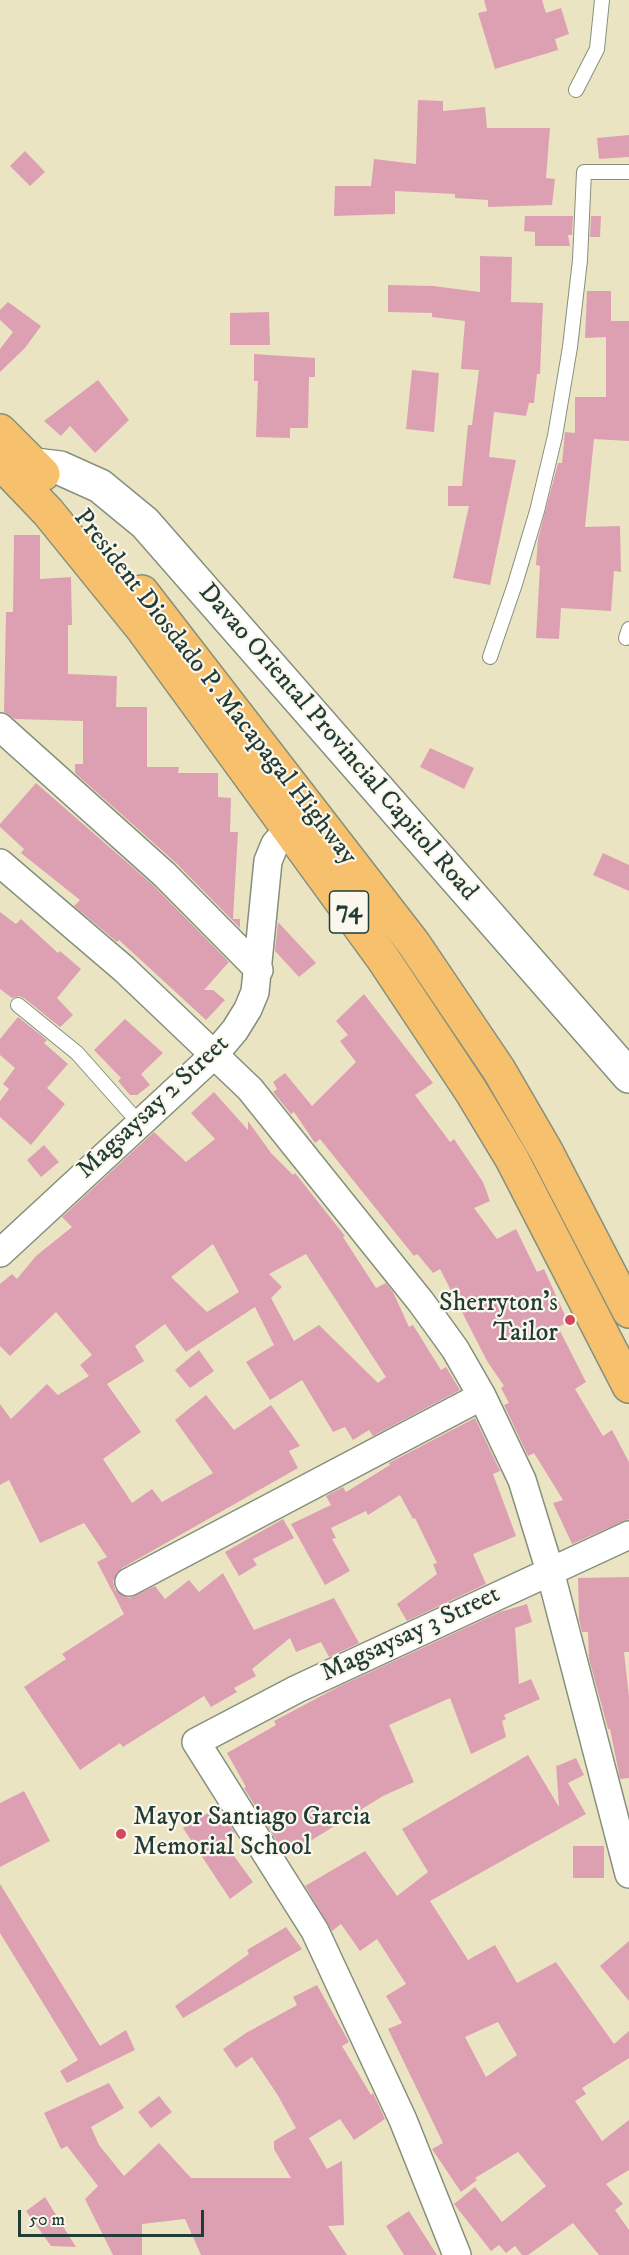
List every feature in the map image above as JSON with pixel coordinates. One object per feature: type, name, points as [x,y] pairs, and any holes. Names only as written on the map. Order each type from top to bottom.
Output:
[{"type":"main road","name":"President Diosdado P. Macapagal Highway","points":[[12,455],[48,512],[298,819],[414,944],[499,1070],[546,1151],[629,1311]]},
{"type":"main road","name":"President Diosdado P. Macapagal Highway","points":[[298,819],[384,960],[471,1091],[512,1159],[629,1386]]},
{"type":"street","name":"Davao Oriental Provincial Capitol Road","points":[[12,455],[81,476],[117,499],[145,524],[629,1076]]},
{"type":"street","points":[[0,726],[165,874],[259,969]]},
{"type":"street","name":"Magsaysay 2 Street","points":[[0,1252],[214,1055],[248,1009],[259,969],[264,885],[268,861],[275,844],[298,819]]},
{"type":"street","points":[[0,863],[124,969],[250,1089],[421,1302],[455,1349],[482,1396],[522,1480],[550,1570],[629,1874]]},
{"type":"street","points":[[129,1582],[482,1396]]},
{"type":"street","name":"Magsaysay 3 Street","points":[[456,2255],[403,2120],[326,1952],[291,1890],[196,1742],[307,1684],[629,1535]]},
{"type":"lane","points":[[576,90],[597,49],[602,0]]},
{"type":"lane","points":[[490,657],[522,563],[555,436],[572,336],[580,260],[584,172],[629,172]]},
{"type":"lane","points":[[18,1005],[78,1053],[140,1124]]},
{"type":"building","points":[[484,0],[542,0],[546,13],[561,8],[569,34],[555,39],[558,50],[495,69],[478,13],[487,11]]},
{"type":"building","points":[[418,100],[443,101],[443,111],[485,107],[487,128],[550,128],[546,178],[555,179],[552,205],[488,207],[488,200],[455,198],[455,194],[395,191],[395,214],[334,216],[335,186],[371,186],[374,159],[416,164]]},
{"type":"building","points":[[629,135],[629,157],[599,159],[597,138]]},
{"type":"building","points":[[25,151],[45,172],[30,186],[10,166]]},
{"type":"building","points":[[525,216],[573,216],[572,235],[568,235],[570,246],[535,246],[535,232],[524,231]]},
{"type":"building","points":[[591,216],[601,216],[600,237],[590,237]]},
{"type":"building","points":[[480,256],[512,257],[511,302],[543,303],[540,374],[537,374],[534,403],[529,403],[526,416],[494,412],[489,457],[516,460],[490,585],[453,578],[469,506],[448,506],[448,486],[462,486],[468,425],[472,425],[479,370],[461,369],[465,321],[432,317],[432,313],[388,312],[388,285],[433,286],[480,292]]},
{"type":"building","points":[[587,291],[611,291],[611,321],[629,321],[629,441],[594,439],[585,527],[620,526],[621,572],[614,571],[611,611],[561,608],[559,639],[536,638],[540,566],[536,565],[538,539],[558,463],[562,463],[565,432],[575,433],[575,397],[606,397],[606,337],[585,338]]},
{"type":"building","points":[[8,302],[41,326],[25,348],[0,372],[0,349],[13,332],[0,320],[0,310]]},
{"type":"building","points":[[269,312],[270,345],[230,345],[230,313]]},
{"type":"building","points":[[254,354],[315,358],[315,377],[309,377],[308,428],[290,428],[290,438],[256,437],[258,381],[254,381]]},
{"type":"building","points":[[412,370],[439,373],[434,432],[406,429]]},
{"type":"building","points":[[98,380],[129,420],[95,453],[70,426],[61,436],[44,421]]},
{"type":"building","points":[[14,535],[40,535],[40,579],[71,577],[72,625],[68,625],[68,674],[117,676],[116,707],[147,707],[147,767],[179,767],[178,773],[218,773],[218,797],[231,798],[230,832],[238,832],[233,919],[240,919],[240,928],[176,863],[75,773],[75,764],[83,764],[83,721],[15,719],[4,712],[6,612],[13,612]]},
{"type":"building","points":[[430,748],[474,768],[464,789],[420,767]]},
{"type":"building","points":[[36,783],[154,886],[229,962],[204,990],[213,990],[225,1000],[206,1020],[119,940],[117,942],[74,906],[80,900],[21,853],[24,849],[0,827],[0,824]]},
{"type":"building","points":[[603,853],[629,865],[629,891],[593,875]]},
{"type":"building","points":[[0,912],[16,924],[21,919],[58,953],[60,951],[81,969],[57,998],[73,1015],[60,1027],[24,998],[19,996],[12,998],[0,989]]},
{"type":"building","points":[[278,922],[316,963],[299,977],[275,951]]},
{"type":"building","points":[[364,994],[433,1083],[415,1095],[450,1142],[454,1139],[483,1182],[490,1201],[474,1208],[497,1239],[516,1229],[537,1272],[544,1269],[568,1322],[558,1327],[586,1382],[575,1389],[603,1436],[612,1430],[629,1462],[629,1519],[572,1544],[553,1503],[563,1500],[534,1453],[528,1456],[504,1405],[509,1403],[501,1388],[504,1386],[487,1361],[440,1269],[433,1273],[417,1254],[414,1256],[320,1139],[315,1143],[294,1112],[291,1114],[273,1092],[277,1089],[273,1082],[285,1073],[312,1106],[356,1062],[340,1041],[348,1035],[336,1021]]},
{"type":"building","points":[[18,1017],[47,1040],[44,1043],[68,1064],[47,1088],[65,1104],[31,1145],[0,1117],[0,1101],[9,1089],[3,1084],[15,1068],[0,1055],[0,1039]]},
{"type":"building","points":[[125,1019],[163,1053],[141,1074],[150,1085],[137,1095],[130,1095],[118,1081],[121,1078],[94,1050]]},
{"type":"building","points":[[214,1092],[248,1130],[248,1121],[271,1153],[293,1175],[295,1173],[345,1236],[343,1237],[376,1288],[386,1283],[393,1292],[409,1327],[413,1325],[441,1370],[446,1367],[460,1390],[373,1436],[369,1430],[353,1440],[345,1427],[333,1432],[302,1380],[270,1400],[246,1362],[274,1345],[255,1307],[186,1352],[165,1324],[135,1346],[144,1361],[107,1384],[141,1432],[103,1459],[132,1503],[152,1489],[162,1502],[213,1473],[175,1420],[206,1395],[234,1430],[271,1405],[300,1446],[289,1451],[298,1468],[122,1568],[113,1581],[115,1590],[129,1598],[155,1586],[165,1599],[189,1580],[199,1592],[223,1573],[254,1630],[334,1598],[359,1643],[329,1657],[321,1642],[296,1652],[290,1638],[252,1669],[256,1676],[234,1688],[237,1692],[211,1707],[204,1696],[123,1747],[120,1743],[80,1770],[24,1687],[66,1659],[62,1654],[124,1614],[97,1562],[107,1557],[84,1523],[40,1543],[9,1480],[0,1485],[0,1404],[11,1419],[47,1384],[58,1395],[89,1376],[80,1365],[92,1355],[56,1312],[10,1356],[0,1346],[0,1284],[12,1274],[17,1279],[36,1256],[72,1227],[62,1217],[154,1132],[186,1162],[215,1139],[191,1113]],"holes":[[[213,1244],[239,1292],[207,1312],[171,1277]],[[306,1254],[386,1377],[378,1383],[319,1325],[294,1341],[271,1298],[282,1287],[269,1274]]]},
{"type":"building","points":[[44,1145],[59,1162],[41,1177],[27,1160]]},
{"type":"building","points":[[199,1350],[214,1371],[190,1388],[175,1370]]},
{"type":"building","points":[[475,1418],[500,1471],[493,1474],[516,1536],[473,1554],[486,1584],[407,1621],[397,1604],[437,1574],[433,1564],[437,1563],[415,1518],[413,1519],[400,1495],[368,1515],[366,1511],[331,1528],[336,1538],[332,1539],[350,1571],[325,1585],[291,1524],[331,1505],[326,1496],[343,1487],[346,1492],[390,1465],[389,1463]]},
{"type":"building","points":[[283,1519],[294,1538],[253,1559],[257,1565],[239,1576],[225,1552]]},
{"type":"building","points":[[629,1577],[629,1652],[624,1652],[629,1697],[629,1778],[620,1779],[610,1729],[608,1729],[589,1659],[588,1632],[582,1632],[579,1619],[578,1578]]},
{"type":"building","points":[[527,1604],[532,1622],[515,1628],[519,1684],[531,1679],[540,1699],[504,1715],[506,1719],[502,1721],[506,1737],[471,1754],[450,1698],[389,1725],[414,1782],[383,1796],[286,1856],[244,1788],[246,1787],[227,1753],[276,1725],[274,1721],[338,1687],[500,1612]]},
{"type":"building","points":[[528,1755],[559,1807],[556,1764],[557,1766],[576,1758],[584,1775],[568,1783],[586,1814],[430,1901],[468,1960],[495,1945],[517,1983],[556,1962],[614,2044],[629,2031],[629,2058],[582,2088],[586,2094],[575,2101],[602,2141],[629,2120],[629,2170],[606,2184],[623,2204],[615,2210],[629,2230],[629,2255],[599,2255],[573,2223],[528,2255],[522,2255],[515,2246],[506,2253],[499,2245],[491,2251],[454,2204],[475,2187],[502,2222],[546,2186],[518,2152],[475,2178],[477,2180],[461,2192],[432,2149],[443,2143],[388,2029],[402,2023],[386,1996],[406,1984],[377,1939],[360,1951],[341,1924],[332,1931],[305,1886],[365,1851],[397,1896],[428,1872],[402,1829]],"holes":[[[498,2022],[517,2055],[486,2077],[465,2037]]]},
{"type":"building","points":[[24,1791],[50,1841],[0,1867],[0,1803]]},
{"type":"building","points":[[218,1807],[235,1833],[223,1841],[253,1882],[230,1899],[183,1828]]},
{"type":"building","points":[[573,1846],[604,1846],[604,1878],[573,1878]]},
{"type":"building","points":[[0,1884],[100,2046],[126,2030],[135,2050],[67,2083],[60,2071],[78,2060],[0,1933]]},
{"type":"building","points":[[286,1927],[302,1949],[183,2018],[175,2006],[249,1954],[247,1950]]},
{"type":"building","points":[[629,1941],[629,2001],[600,1966]]},
{"type":"building","points":[[317,1985],[349,2042],[342,2046],[371,2095],[373,2093],[385,2119],[354,2140],[340,2119],[309,2138],[327,2169],[342,2161],[344,2225],[328,2226],[347,2255],[201,2255],[185,2219],[142,2224],[142,2255],[113,2255],[85,2199],[98,2186],[67,2146],[61,2149],[44,2113],[109,2083],[124,2108],[91,2127],[99,2145],[124,2176],[159,2143],[191,2178],[291,2178],[274,2149],[274,2141],[296,2128],[252,2057],[236,2068],[223,2049],[246,2033],[297,2005],[293,1997]]},
{"type":"building","points":[[159,2096],[172,2112],[151,2128],[138,2112]]},
{"type":"building","points":[[45,2197],[76,2247],[51,2246],[26,2211]]},
{"type":"building","points":[[409,2211],[437,2255],[404,2255],[386,2226]]},
{"type":"place","name":"Sherryton's Tailor","points":[[570,1320]]},
{"type":"place","name":"Mayor Santiago Garcia Memorial School","points":[[121,1834]]}]
